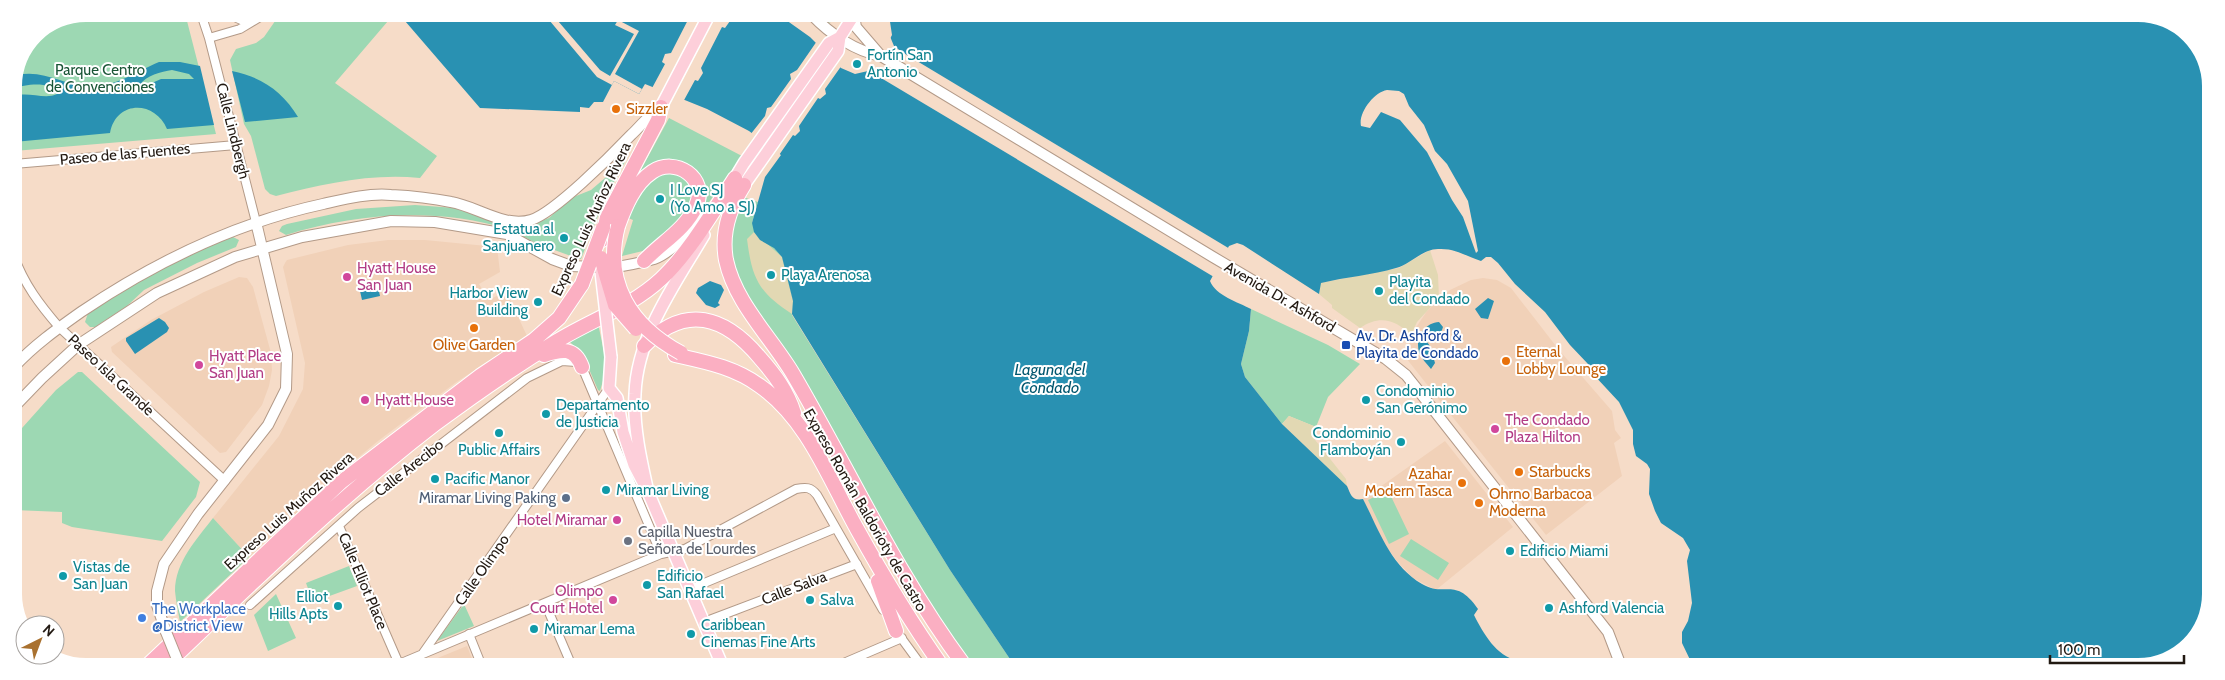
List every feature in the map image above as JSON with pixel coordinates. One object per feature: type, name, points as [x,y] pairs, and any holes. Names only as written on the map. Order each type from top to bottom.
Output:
[{"type":"highway","name":"Expreso Luis Muñoz Rivera","points":[[155,658],[341,482],[480,376],[534,340],[559,318],[582,284],[612,206],[658,120],[661,107]]},
{"type":"highway","points":[[644,261],[680,229],[689,218],[698,198],[696,182],[681,168],[669,166],[659,168],[640,184],[630,198],[618,226],[612,258],[617,283],[624,298],[642,324],[678,354]]},
{"type":"highway","name":"Expreso Luis Muñoz Rivera","points":[[173,658],[334,506],[436,424],[557,341],[632,301],[656,283],[739,181]]},
{"type":"highway","name":"Expreso Román Baldorioty de Castro","points":[[739,181],[724,239],[730,274],[744,301],[816,414],[870,518],[959,658]]},
{"type":"highway","points":[[603,228],[600,258],[610,294],[625,318],[642,333],[678,354]]},
{"type":"highway","points":[[644,346],[664,328],[679,321],[709,320],[725,326],[748,343],[779,380],[791,403],[796,420]]},
{"type":"highway","points":[[532,358],[562,350],[570,351],[576,355],[582,367]]},
{"type":"highway","name":"Expreso Román Baldorioty de Castro","points":[[678,354],[716,364],[742,374],[770,393],[796,420],[891,590],[936,658]]},
{"type":"highway","points":[[867,547],[899,634]]},
{"type":"main road","points":[[23,359],[59,327],[105,295],[150,268],[191,247],[256,222],[297,209],[352,197],[388,194],[452,202],[499,218],[528,220],[542,215],[632,135],[650,114],[661,107],[704,23]]},
{"type":"main road","name":"Avenida Dr. Ashford","points":[[822,23],[840,37],[868,53],[881,56],[1213,258],[1393,364],[1413,384],[1608,632],[1618,658]]},
{"type":"main road","points":[[648,492],[634,405],[635,388],[644,346],[659,313],[732,190],[838,51],[840,37],[849,23]]},
{"type":"main road","points":[[855,23],[856,27],[881,56]]},
{"type":"main road","points":[[23,398],[78,345],[157,293],[235,257],[302,237],[391,221],[435,222],[507,234],[552,259],[571,266],[608,269],[656,259],[679,241],[701,219],[725,186],[739,181],[829,43],[840,37]]},
{"type":"main road","name":"Calle Lindbergh","points":[[177,658],[157,605],[157,591],[164,564],[198,514],[268,425],[286,389],[287,354],[256,222]]},
{"type":"main road","points":[[600,258],[611,357],[609,388],[617,398],[628,448],[640,480],[648,492],[719,658]]},
{"type":"street","name":"Calle Lindbergh","points":[[204,23],[210,38],[256,222]]},
{"type":"street","points":[[210,38],[248,24]]},
{"type":"street","name":"Paseo de las Fuentes","points":[[23,163],[236,145]]},
{"type":"street","name":"Paseo Isla Grande","points":[[23,280],[39,304],[59,327],[225,481]]},
{"type":"street","name":"Calle Arecibo","points":[[250,606],[358,508],[527,378],[562,361],[576,362],[582,367]]},
{"type":"street","points":[[582,367],[661,554]]},
{"type":"street","name":"Calle Olimpo","points":[[423,653],[609,388]]},
{"type":"street","points":[[412,658],[661,554],[685,549],[796,488],[812,489],[899,634],[916,658]]},
{"type":"street","name":"Calle Elliot Place","points":[[339,526],[396,658]]},
{"type":"street","points":[[690,589],[836,528]]},
{"type":"street","name":"Calle Salva","points":[[704,622],[857,564]]},
{"type":"street","points":[[545,603],[568,658]]},
{"type":"street","points":[[469,634],[479,658]]},
{"type":"street","points":[[853,658],[899,634]]},
{"type":"shaded area","name":"Hyatt House","points":[[388,240],[425,240],[497,247],[500,272],[479,284],[489,300],[506,291],[527,336],[455,383],[378,441],[344,469],[249,557],[213,518],[279,436],[303,389],[305,363],[283,267],[287,260],[348,245]]},
{"type":"shaded area","name":"Hyatt Place San Juan","points":[[239,277],[247,278],[253,287],[271,353],[272,370],[269,386],[262,405],[226,452],[220,453],[112,352],[111,347],[151,320],[204,292]]},
{"type":"shaded area","points":[[1483,278],[1497,280],[1511,288],[1559,350],[1612,411],[1615,430],[1621,438],[1614,443],[1622,476],[1546,535],[1406,358],[1411,335],[1427,311],[1450,290],[1471,280]]},
{"type":"shaded area","points":[[1445,441],[1513,527],[1436,590],[1413,578],[1397,561],[1383,542],[1363,499]]},
{"type":"shaded area","points":[[467,646],[472,658],[438,658]]},
{"type":"green space","name":"Parque Centro de Convenciones","points":[[188,23],[216,134],[23,150],[23,86],[27,62],[41,41],[62,27],[74,24]]},
{"type":"green space","points":[[274,23],[386,23],[335,83],[437,156],[420,178],[365,178],[311,187],[276,196],[270,194],[265,189],[251,136],[244,124],[230,60],[236,49],[256,43],[264,37]]},
{"type":"green space","points":[[669,118],[742,156],[697,219],[703,201],[678,162],[636,179]]},
{"type":"green space","points":[[626,160],[603,203],[581,259],[535,242],[508,229],[481,222],[425,215],[368,218],[340,222],[286,235],[279,231],[282,226],[287,224],[356,209],[415,205],[455,208],[503,224],[533,224],[549,218],[571,198],[591,190]]},
{"type":"green space","points":[[679,173],[694,189],[691,203],[676,226],[647,250],[622,256],[633,220],[628,218],[645,187],[654,177],[660,174]]},
{"type":"green space","points":[[743,197],[758,202],[752,223],[782,257],[793,301],[792,315],[950,570],[1009,658],[967,658],[939,620],[745,292],[732,255],[731,245],[734,224]]},
{"type":"green space","points":[[233,237],[239,240],[236,247],[197,263],[144,290],[127,306],[95,327],[90,327],[85,322],[88,313],[140,281],[176,261]]},
{"type":"green space","points":[[1251,309],[1328,345],[1360,364],[1328,397],[1316,427],[1289,416],[1282,424],[1245,377],[1241,364],[1249,331]]},
{"type":"green space","points":[[598,323],[607,367],[600,391],[583,355],[570,342],[573,338]]},
{"type":"green space","points":[[78,372],[82,372],[200,482],[196,497],[162,541],[72,527],[62,523],[62,512],[23,510],[23,427],[56,390]]},
{"type":"green space","points":[[1388,490],[1409,534],[1389,544],[1368,500]]},
{"type":"green space","points":[[213,518],[249,557],[180,622],[175,591],[179,570],[188,552]]},
{"type":"green space","points":[[1411,539],[1449,563],[1438,580],[1400,556]]},
{"type":"green space","points":[[349,566],[357,586],[313,602],[306,583]]},
{"type":"green space","points":[[276,594],[296,638],[268,651],[254,615]]},
{"type":"green space","points":[[464,604],[474,626],[437,641]]},
{"type":"sand","name":"Playa Arenosa","points":[[754,232],[782,257],[793,301],[792,314],[764,291],[754,274],[747,239]]},
{"type":"sand","name":"Playita del Condado","points":[[1430,250],[1438,275],[1439,298],[1417,322],[1411,335],[1393,322],[1380,320],[1360,328],[1332,308],[1332,305],[1319,294],[1320,283],[1399,268]]},
{"type":"sand","points":[[1289,416],[1316,427],[1312,436],[1346,479],[1347,486],[1282,424]]},
{"type":"water","name":"Laguna del Condado","points":[[407,23],[790,23],[810,37],[841,68],[855,74],[868,71],[881,56],[892,35],[890,23],[2147,23],[2163,27],[2181,38],[2192,51],[2198,62],[2202,82],[2202,602],[2200,610],[2192,629],[2178,644],[2159,654],[2139,658],[1689,658],[1682,643],[1682,632],[1688,621],[1692,603],[1687,561],[1690,550],[1683,538],[1661,523],[1655,511],[1649,494],[1650,469],[1647,464],[1636,456],[1633,444],[1633,430],[1619,402],[1593,374],[1588,364],[1570,345],[1545,312],[1515,284],[1498,263],[1491,257],[1486,257],[1481,261],[1450,250],[1427,251],[1396,268],[1321,283],[1319,294],[1237,243],[1229,246],[1210,281],[1222,295],[1251,309],[1249,331],[1241,364],[1245,377],[1282,424],[1347,486],[1352,497],[1363,499],[1386,546],[1402,567],[1411,576],[1430,588],[1450,589],[1463,593],[1478,609],[1474,615],[1491,643],[1510,658],[1009,658],[950,570],[792,314],[793,301],[782,257],[774,248],[760,240],[754,232],[752,223],[765,177],[781,155],[749,131],[707,109],[645,84],[639,94],[614,81],[603,102],[594,102],[589,108],[580,107],[580,112],[480,108]],"holes":[[[1387,90],[1399,91],[1404,94],[1409,106],[1424,125],[1435,151],[1447,164],[1468,201],[1478,251],[1476,253],[1463,217],[1427,152],[1400,120],[1381,112],[1370,128],[1361,126],[1364,109],[1377,95]]]},
{"type":"water","points":[[159,62],[180,62],[200,66],[214,125],[167,129],[161,119],[154,113],[136,108],[120,114],[114,122],[110,133],[23,141],[23,94],[52,96],[57,94],[54,90],[44,85],[23,86],[24,74],[36,74],[90,87],[126,78]],"holes":[[[172,70],[189,74],[194,79],[161,79],[143,87],[140,85],[154,74]]]},
{"type":"water","points":[[232,71],[253,77],[271,87],[286,100],[298,117],[245,122]]},
{"type":"water","points":[[562,232],[566,232],[570,238],[566,244],[562,244],[558,240],[558,236]]},
{"type":"water","points":[[710,281],[721,285],[724,290],[718,303],[720,305],[715,308],[706,305],[696,293],[698,288]]},
{"type":"water","points":[[378,287],[380,296],[362,300],[360,291]]},
{"type":"water","points":[[1488,298],[1494,301],[1488,319],[1481,318],[1475,309]]},
{"type":"water","points":[[159,318],[169,328],[167,332],[135,354],[126,338]]},
{"type":"water","points":[[1439,322],[1443,327],[1440,336],[1434,332],[1425,339],[1430,346],[1435,363],[1431,369],[1420,354],[1418,342],[1425,328]]},
{"type":"pier","points":[[552,23],[560,23],[600,70],[610,76],[634,34],[615,25],[616,23],[624,23],[639,31],[615,74],[642,89],[639,94],[614,81],[612,85],[597,77]]},
{"type":"pier","points":[[686,23],[729,23],[725,28],[722,27],[701,68],[703,73],[698,81],[695,80],[683,102],[651,90],[665,64],[662,62],[665,54],[671,53]]},
{"type":"pier","points":[[889,34],[894,46],[902,52],[1230,249],[1214,277],[866,69],[879,55]]},
{"type":"pier","points":[[817,41],[842,65],[825,89],[826,94],[820,99],[818,98],[799,126],[800,131],[795,136],[793,135],[770,168],[777,156],[750,135],[765,116],[767,108],[771,107],[791,79],[790,74],[797,70]]},
{"type":"place","name":"Fortín San Antonio","points":[[857,64]]},
{"type":"place","name":"Sizzler","points":[[616,109]]},
{"type":"place","name":"I Love SJ (Yo Amo a SJ)","points":[[660,199]]},
{"type":"place","name":"Estatua al Sanjuanero","points":[[564,238]]},
{"type":"place","name":"Playa Arenosa","points":[[771,275]]},
{"type":"place","name":"Hyatt House San Juan","points":[[347,277]]},
{"type":"place","name":"Playita del Condado","points":[[1379,291]]},
{"type":"place","name":"Harbor View Building","points":[[538,302]]},
{"type":"place","name":"Olive Garden","points":[[474,328]]},
{"type":"place","name":"Av. Dr. Ashford & Playita de Condado","points":[[1346,345]]},
{"type":"place","name":"Eternal Lobby Lounge","points":[[1506,361]]},
{"type":"place","name":"Hyatt Place San Juan","points":[[199,365]]},
{"type":"place","name":"Hyatt House","points":[[365,400]]},
{"type":"place","name":"Condominio San Gerónimo","points":[[1366,400]]},
{"type":"place","name":"Departamento de Justicia","points":[[546,414]]},
{"type":"place","name":"The Condado Plaza Hilton","points":[[1495,429]]},
{"type":"place","name":"Public Affairs","points":[[499,433]]},
{"type":"place","name":"Condominio Flamboyán","points":[[1401,442]]},
{"type":"place","name":"Starbucks","points":[[1519,472]]},
{"type":"place","name":"Pacific Manor","points":[[435,479]]},
{"type":"place","name":"Azahar Modern Tasca","points":[[1462,483]]},
{"type":"place","name":"Miramar Living","points":[[606,490]]},
{"type":"place","name":"Miramar Living Paking","points":[[566,498]]},
{"type":"place","name":"Ohrno Barbacoa Moderna","points":[[1479,503]]},
{"type":"place","name":"Hotel Miramar","points":[[617,520]]},
{"type":"place","name":"Capilla Nuestra Señora de Lourdes","points":[[628,541]]},
{"type":"place","name":"Edificio Miami","points":[[1510,551]]},
{"type":"place","name":"Vistas de San Juan","points":[[63,576]]},
{"type":"place","name":"Edificio San Rafael","points":[[647,585]]},
{"type":"place","name":"Olimpo Court Hotel","points":[[613,600]]},
{"type":"place","name":"Salva","points":[[810,600]]},
{"type":"place","name":"Elliot Hills Apts","points":[[338,606]]},
{"type":"place","name":"Ashford Valencia","points":[[1549,608]]},
{"type":"place","name":"The Workplace @District View","points":[[142,618]]},
{"type":"place","name":"Miramar Lema","points":[[534,629]]},
{"type":"place","name":"Caribbean Cinemas Fine Arts","points":[[691,634]]}]
